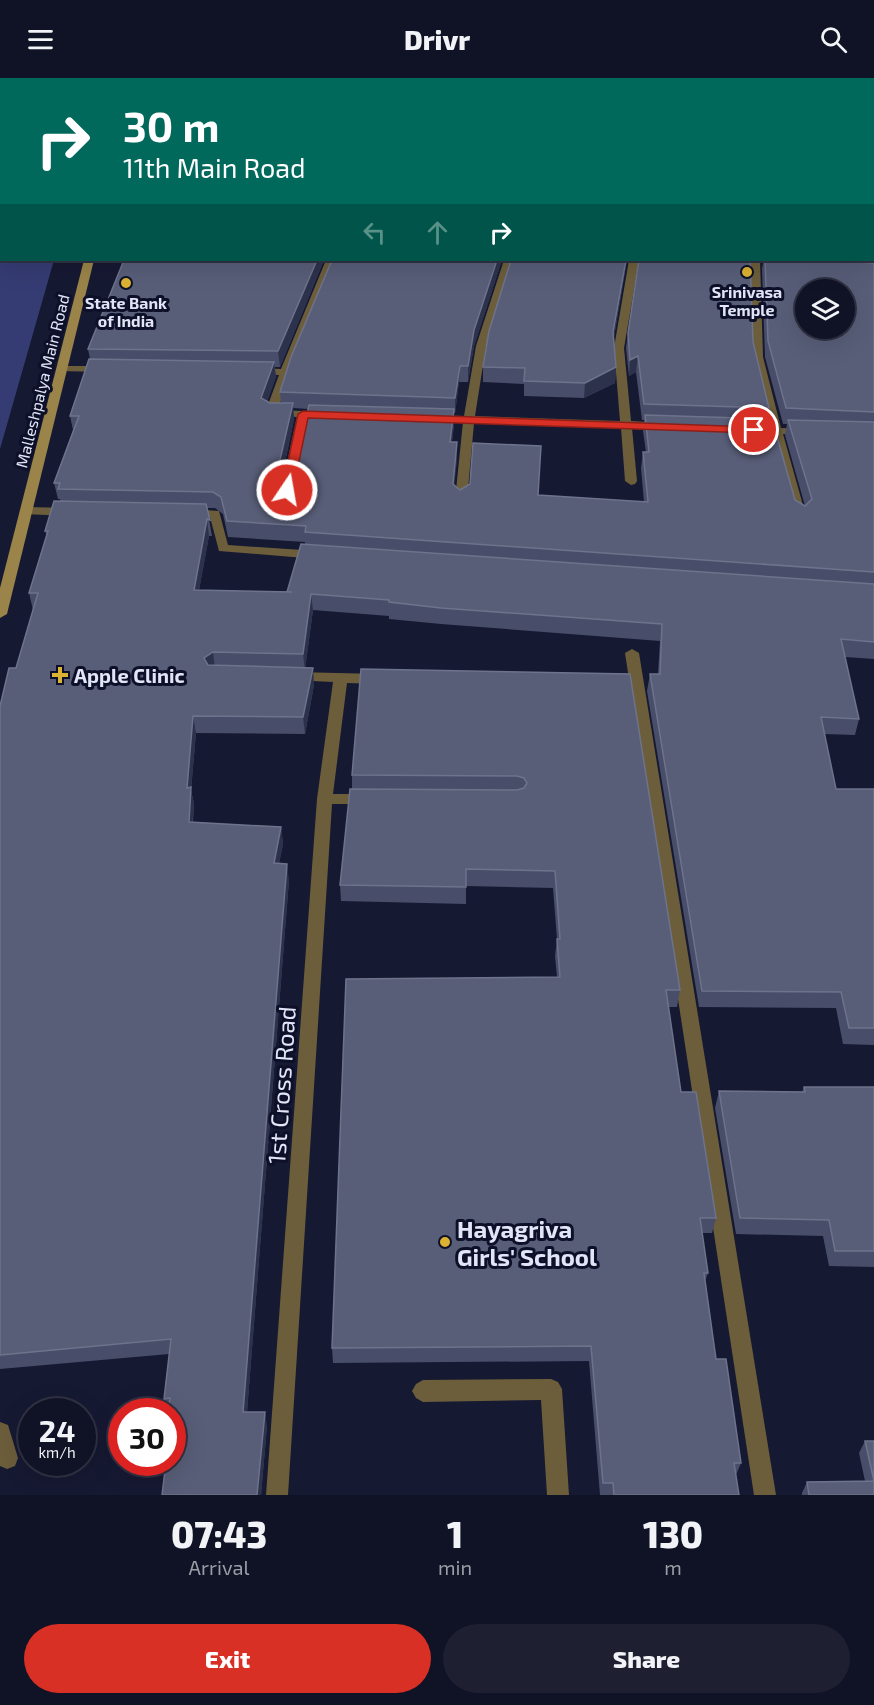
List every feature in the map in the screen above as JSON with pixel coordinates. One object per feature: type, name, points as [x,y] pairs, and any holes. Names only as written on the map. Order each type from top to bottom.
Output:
[{"type":"main road","name":"Malleshpalya Main Road","points":[[0,614],[89,261]]},
{"type":"street","points":[[331,261],[285,372],[271,413],[339,415]]},
{"type":"street","points":[[461,500],[469,418],[481,346],[508,261]]},
{"type":"street","points":[[631,481],[619,348],[634,261]]},
{"type":"street","points":[[756,261],[758,357],[800,516]]},
{"type":"street","points":[[62,369],[120,370]]},
{"type":"street","points":[[238,371],[285,372]]},
{"type":"street","points":[[287,490],[303,414]]},
{"type":"street","points":[[422,417],[672,426]]},
{"type":"street","points":[[741,430],[819,432]]},
{"type":"street","points":[[26,511],[86,512]]},
{"type":"street","points":[[180,513],[215,514],[223,548],[330,556]]},
{"type":"street","points":[[632,653],[765,1495]]},
{"type":"street","points":[[284,677],[388,679]]},
{"type":"street","name":"1st Cross Road","points":[[277,1495],[325,799],[341,678]]},
{"type":"street","points":[[325,799],[385,799]]},
{"type":"street","points":[[423,1391],[551,1389],[558,1495]]},
{"type":"street","points":[[0,1433],[7,1458]]},
{"type":"shaded area","points":[[0,261],[54,261],[0,449]]},
{"type":"building","points":[[124,261],[317,261],[278,351],[88,349]]},
{"type":"building","points":[[332,261],[497,261],[474,330],[468,366],[460,366],[455,398],[280,392],[291,357]]},
{"type":"building","points":[[511,261],[626,261],[613,332],[616,367],[585,383],[524,381],[525,368],[483,367],[489,331]]},
{"type":"building","points":[[639,261],[750,261],[753,342],[769,408],[644,404],[638,356],[630,360],[628,333]]},
{"type":"building","points":[[765,261],[874,263],[874,412],[786,408],[768,341]]},
{"type":"building","points":[[89,359],[274,362],[261,398],[270,403],[293,403],[277,473],[284,480],[294,474],[309,405],[454,409],[450,442],[457,442],[453,484],[460,490],[470,484],[473,443],[541,446],[538,495],[648,502],[643,452],[649,452],[645,415],[772,419],[795,500],[805,506],[812,499],[788,420],[874,422],[874,572],[305,532],[306,526],[227,521],[221,497],[213,492],[58,489],[60,483],[54,483],[79,416],[70,416]]},
{"type":"building","points":[[54,501],[206,504],[210,520],[207,519],[194,590],[287,592],[301,544],[874,584],[874,642],[841,639],[859,719],[821,717],[836,789],[874,789],[874,1028],[849,1028],[841,992],[702,991],[650,674],[660,674],[662,624],[441,608],[389,602],[389,600],[311,594],[303,654],[213,652],[204,658],[208,665],[313,668],[303,717],[193,716],[187,788],[191,787],[189,822],[281,827],[274,863],[287,864],[243,1412],[265,1412],[257,1495],[162,1495],[164,1476],[186,1476],[186,1398],[164,1398],[171,1339],[0,1355],[0,706],[9,668],[16,668],[38,593],[29,593],[48,531],[45,531]]},
{"type":"building","points":[[361,669],[630,674],[680,990],[666,990],[681,1092],[696,1092],[716,1218],[700,1218],[708,1273],[704,1273],[716,1359],[726,1359],[741,1463],[734,1463],[739,1495],[614,1495],[613,1483],[603,1483],[591,1346],[332,1348],[346,979],[560,977],[555,871],[466,869],[466,887],[340,885],[350,789],[517,790],[524,788],[527,783],[524,778],[517,776],[352,775]]},
{"type":"building","points":[[804,1087],[874,1087],[874,1251],[835,1251],[829,1220],[740,1218],[719,1091],[805,1092]]},
{"type":"building","points":[[865,1441],[874,1441],[874,1481]]},
{"type":"building","points":[[874,1481],[874,1495],[809,1495],[807,1482]]},
{"type":"place","name":"Srinivasa Temple","points":[[747,272]]},
{"type":"place","name":"State Bank of India","points":[[126,283]]},
{"type":"place","name":"Apple Clinic","points":[[60,675]]},
{"type":"place","name":"Hayagriva Girls' School","points":[[445,1242]]},
{"type":"route","points":[[287,490],[303,414],[469,418],[754,430]]}]
